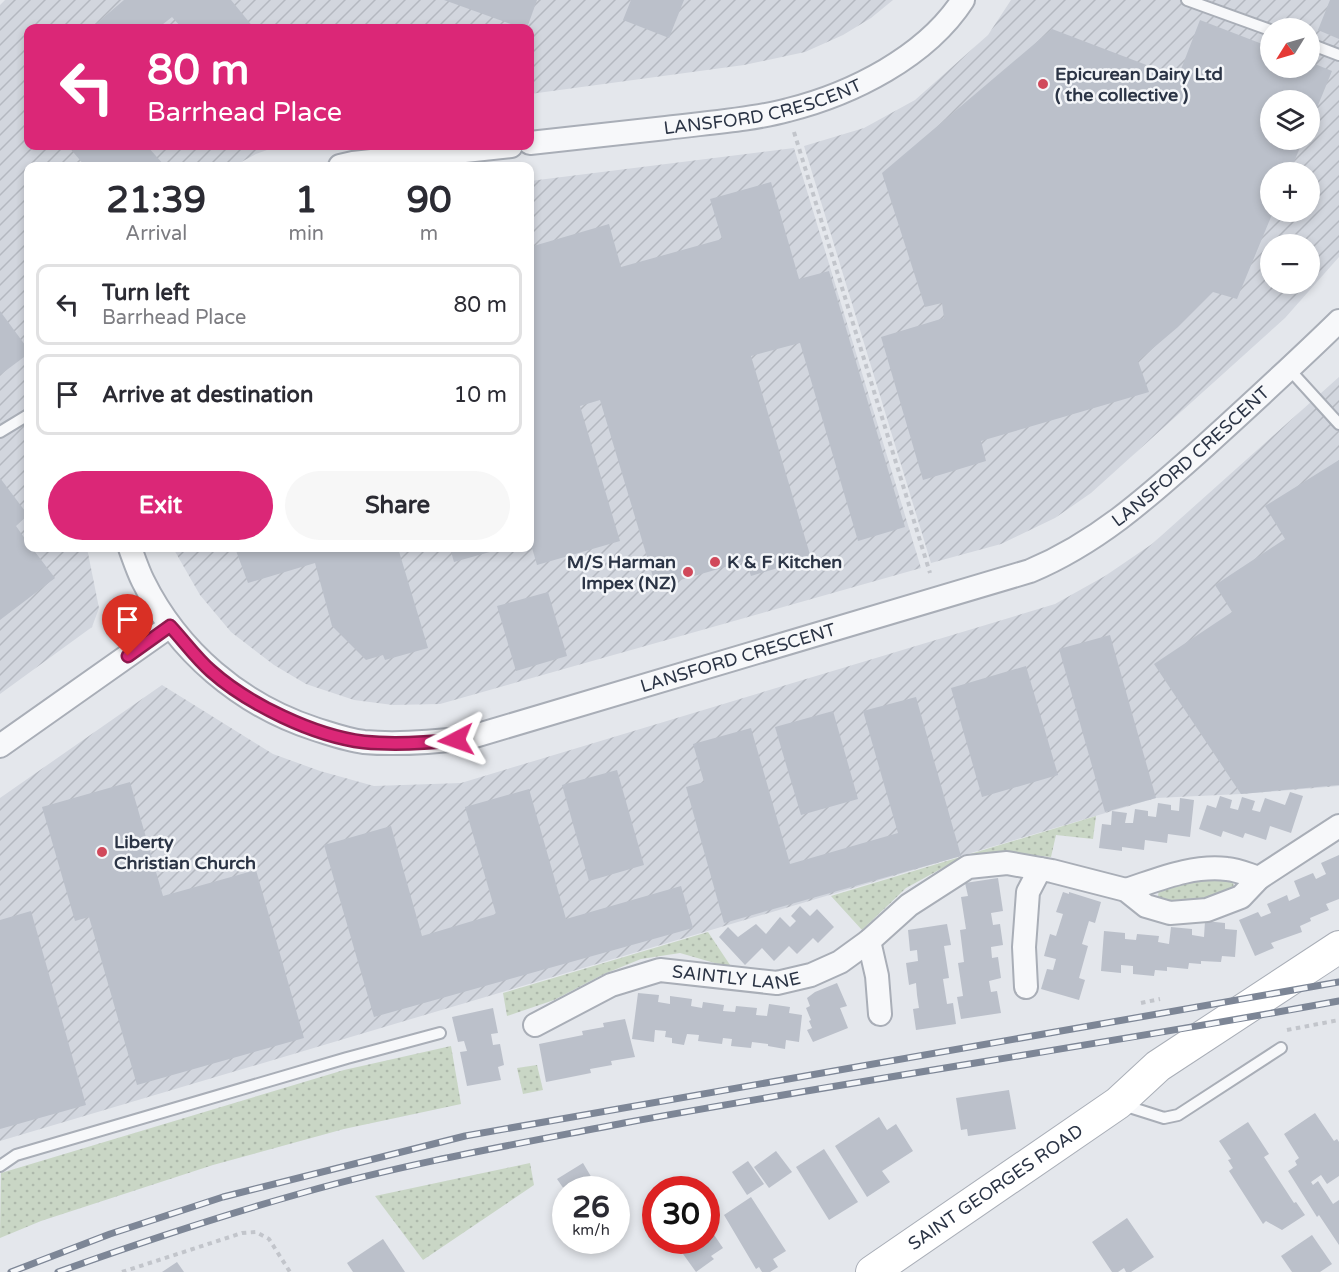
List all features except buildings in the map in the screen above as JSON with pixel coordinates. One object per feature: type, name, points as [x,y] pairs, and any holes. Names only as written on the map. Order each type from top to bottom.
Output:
[{"type":"main road","name":"SAINT GEORGES ROAD","points":[[872,1272],[1118,1103],[1158,1066],[1339,947]]},
{"type":"main road","name":"SAINT GEORGES ROAD","points":[[1118,1103],[1167,1086],[1339,973]]},
{"type":"street","name":"LANSFORD CRESCENT","points":[[534,143],[718,122],[788,111],[857,87],[900,62],[931,36],[963,0]]},
{"type":"street","points":[[362,162],[474,150]]},
{"type":"street","name":"LANSFORD CRESCENT","points":[[132,552],[143,582],[170,626],[210,670],[265,709],[299,724],[361,741],[393,744],[468,738],[1020,574],[1062,557],[1144,500],[1339,321]]},
{"type":"street","points":[[0,746],[170,626]]},
{"type":"street","name":"SAINTLY LANE","points":[[535,1025],[611,985],[660,970],[777,983],[811,975],[840,962],[869,941],[909,905],[968,867],[1007,863],[1126,890],[1146,906],[1170,913],[1207,910],[1241,897],[1259,878],[1339,826]]},
{"type":"street","points":[[1126,890],[1175,873],[1200,868],[1229,869],[1259,878]]},
{"type":"street","points":[[1026,987],[1024,947],[1028,892],[1040,869]]},
{"type":"street","points":[[869,941],[877,976],[880,1014]]},
{"type":"lane","points":[[1187,0],[1260,26]]},
{"type":"lane","points":[[1320,48],[1339,55]]},
{"type":"lane","points":[[1289,369],[1339,424]]},
{"type":"lane","points":[[0,432],[24,417]]},
{"type":"lane","points":[[0,1166],[16,1155],[440,1033]]},
{"type":"lane","points":[[1118,1103],[1164,1118],[1178,1115],[1281,1048]]},
{"type":"path","points":[[794,132],[930,573]]},
{"type":"path","points":[[1141,1003],[1160,999]]},
{"type":"path","points":[[122,1272],[242,1233],[256,1232],[269,1239],[290,1272]]},
{"type":"shaded area","points":[[5,0],[893,0],[871,18],[843,35],[805,52],[744,65],[534,93],[534,24],[24,24],[24,150],[267,150],[241,162],[24,162],[24,552],[88,552],[99,608],[92,627],[0,694],[0,5]]},
{"type":"shaded area","points":[[1011,0],[1339,0],[1339,257],[1320,278],[1320,234],[1260,234],[1260,294],[1306,294],[1285,318],[1091,493],[1055,518],[1001,544],[931,563],[804,146],[864,128],[915,100],[988,35]]},
{"type":"shaded area","points":[[794,148],[921,568],[440,704],[393,705],[354,700],[306,684],[274,665],[231,632],[200,595],[175,552],[534,552],[534,180]]},
{"type":"shaded area","points":[[1339,377],[1339,786],[1156,798],[0,1141],[0,798],[162,685],[273,754],[320,771],[374,786],[461,783],[1055,604],[1105,576],[1152,544]]},
{"type":"green space","points":[[1096,816],[1093,839],[1056,835],[1051,857],[1004,852],[948,865],[906,888],[862,930],[831,896]]},
{"type":"green space","points":[[1227,878],[1233,882],[1234,888],[1219,898],[1166,902],[1158,896],[1159,889],[1171,882]]},
{"type":"green space","points":[[708,932],[732,968],[680,953],[641,959],[604,974],[554,1000],[507,1016],[503,993]]},
{"type":"green space","points":[[451,1046],[461,1104],[344,1129],[213,1165],[41,1221],[0,1238],[1,1173],[344,1070]]},
{"type":"green space","points":[[537,1065],[543,1090],[523,1094],[517,1068]]},
{"type":"green space","points":[[530,1163],[534,1185],[423,1260],[375,1196]]},
{"type":"railway","points":[[11,1272],[110,1234],[223,1197],[465,1136],[1339,982]]},
{"type":"railway","points":[[58,1272],[180,1230],[382,1172],[713,1107],[1339,1001]]},
{"type":"place","name":"Epicurean Dairy Ltd ( the collective )","points":[[1043,84]]},
{"type":"place","name":"K & F Kitchen","points":[[715,562]]},
{"type":"place","name":"M/S Harman Impex (NZ)","points":[[688,572]]},
{"type":"place","name":"Liberty Christian Church","points":[[102,852]]},
{"type":"route","points":[[128,656],[170,626],[210,670],[227,683],[265,709],[299,724],[361,741],[393,744],[456,740]]}]
